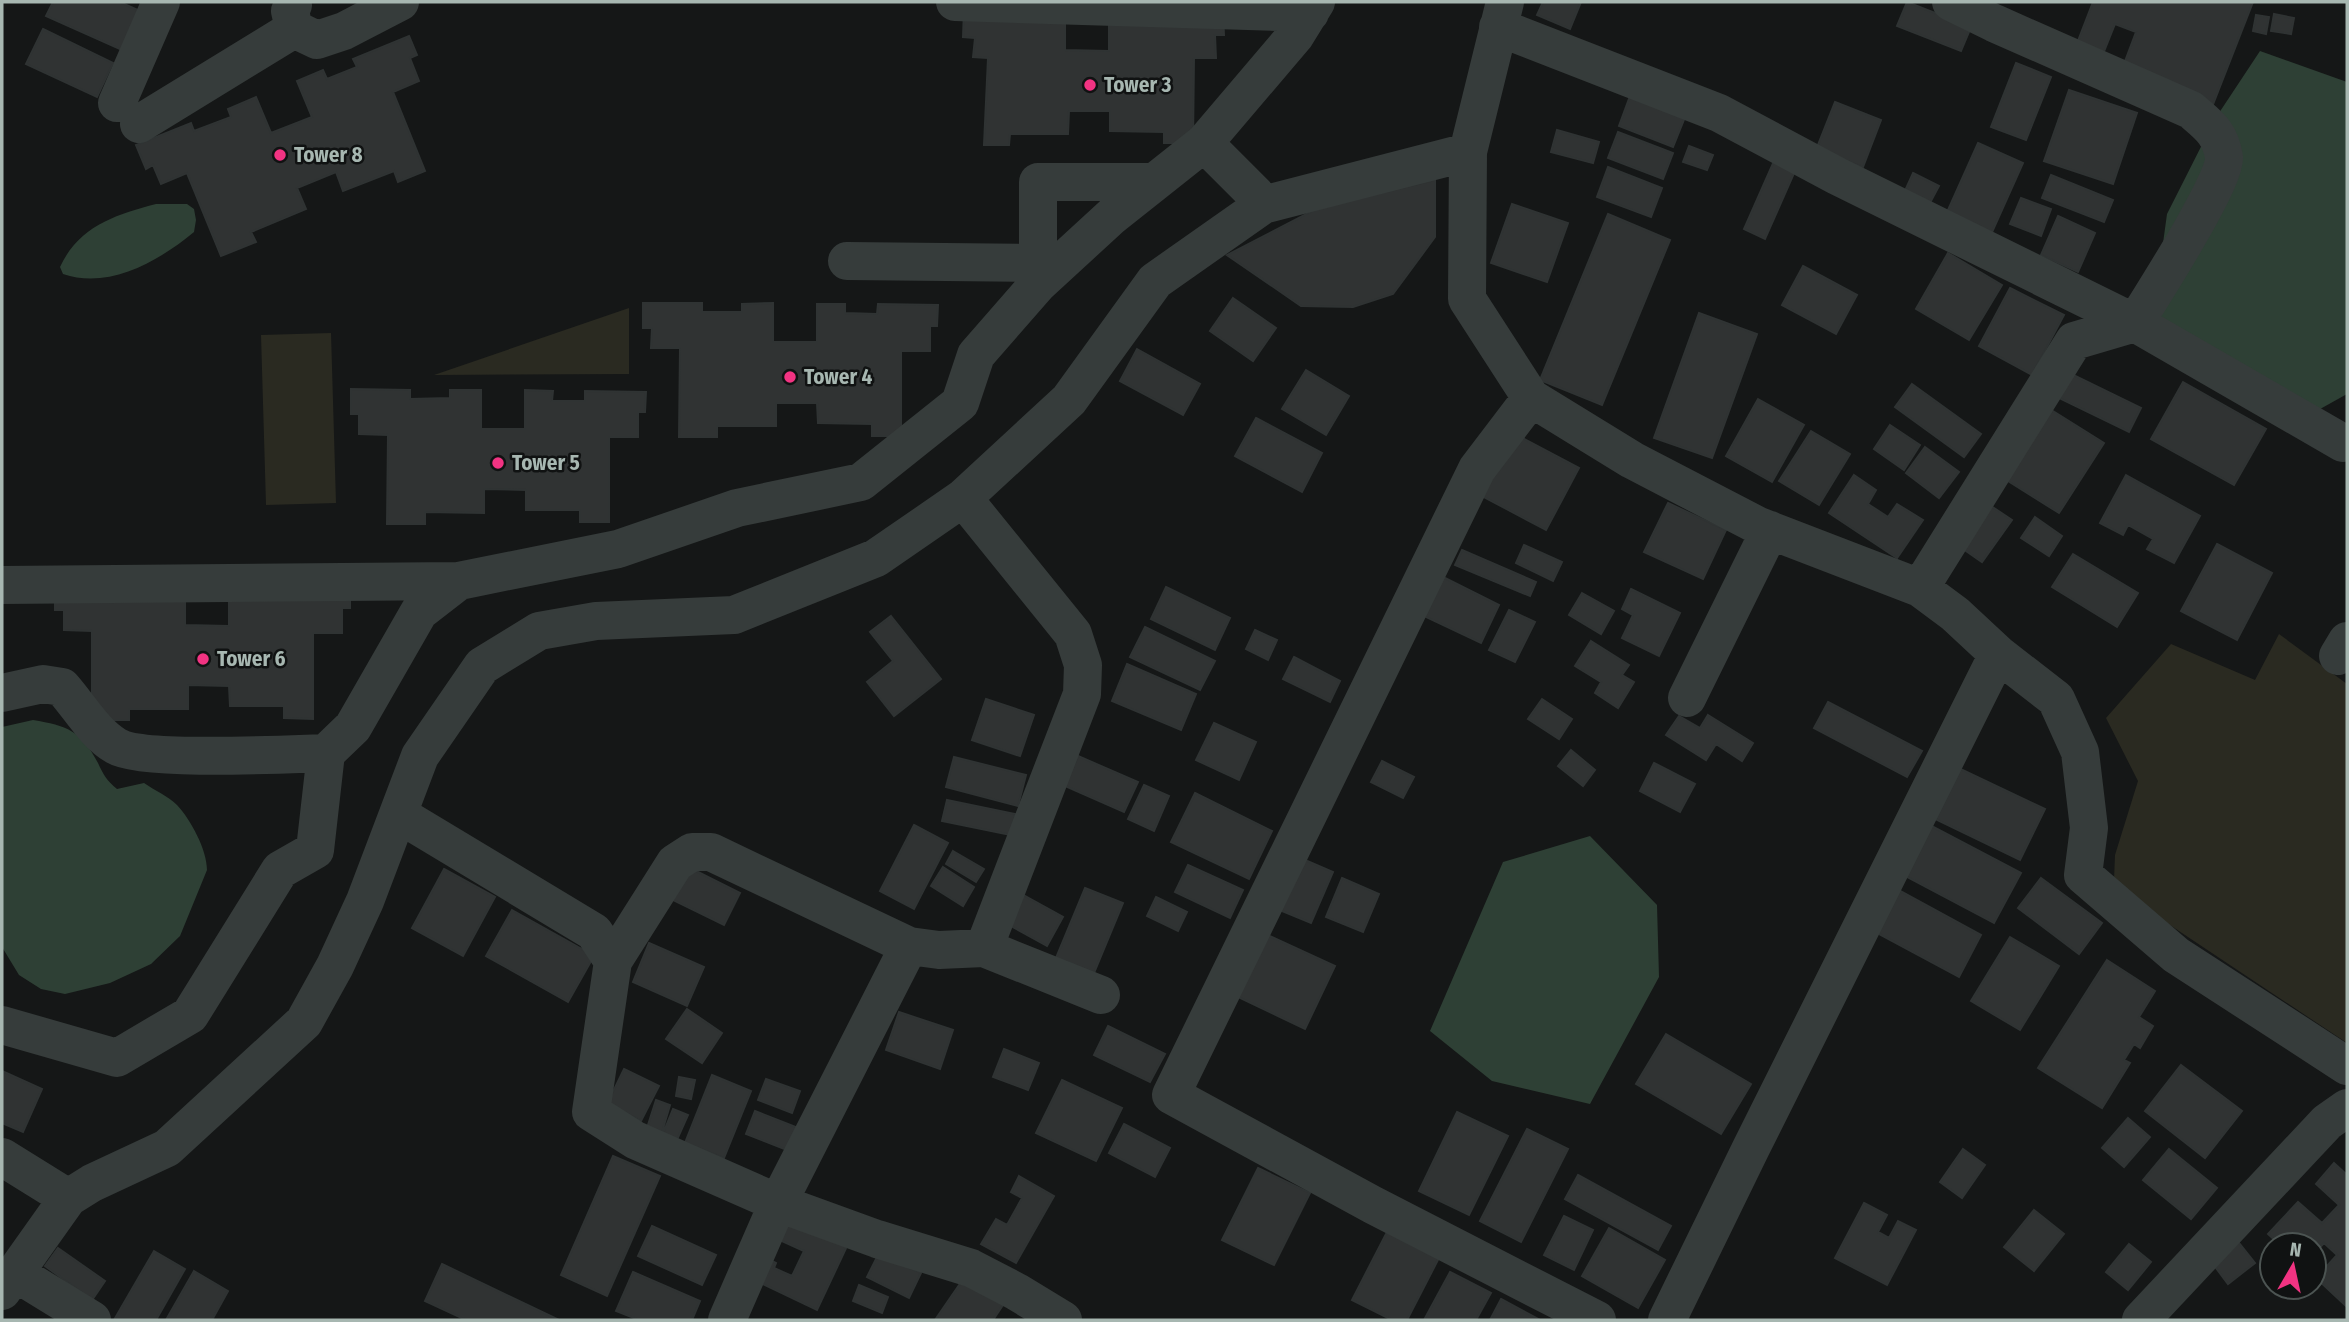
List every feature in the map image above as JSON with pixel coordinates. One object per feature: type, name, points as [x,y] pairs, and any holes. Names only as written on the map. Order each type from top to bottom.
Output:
[{"type":"street","points":[[161,2],[128,113],[294,15],[317,40],[344,31],[400,2]]},
{"type":"street","points":[[2,585],[459,581],[618,550],[737,508],[861,482],[960,403],[976,355],[1038,273],[1204,143],[1295,36],[1301,6],[955,2]]},
{"type":"street","points":[[1920,588],[2074,341],[2135,323],[2212,194],[2224,160],[2217,132],[2190,110],[1951,2]]},
{"type":"street","points":[[2343,443],[2135,323],[1837,176],[1718,113],[1502,14],[1468,152],[1467,299],[1531,398],[1632,460],[1770,530],[1920,588],[1955,614],[1998,654],[2056,699],[2081,752],[2089,828],[2083,875],[2176,955],[2347,1066]]},
{"type":"street","points":[[1204,143],[1264,205]]},
{"type":"street","points":[[92,1320],[8,1281],[68,1198],[92,1183],[167,1148],[304,1022],[335,966],[365,901],[420,756],[482,666],[539,631],[596,621],[734,615],[876,558],[963,498],[1069,400],[1155,281],[1264,205],[1468,152]]},
{"type":"street","points":[[1038,273],[1038,182],[1154,182]]},
{"type":"street","points":[[847,261],[1038,273]]},
{"type":"street","points":[[1531,398],[1477,469],[1171,1095],[1373,1205],[1597,1320]]},
{"type":"street","points":[[963,498],[1073,634],[1083,665],[1082,694],[984,948]]},
{"type":"street","points":[[1687,698],[1770,530]]},
{"type":"street","points":[[2,1025],[117,1058],[190,1015],[280,870],[315,850],[326,753],[353,727],[419,612],[459,581]]},
{"type":"street","points":[[1667,1320],[1998,654]]},
{"type":"street","points":[[2,693],[43,684],[62,687],[100,734],[119,748],[157,754],[326,753]]},
{"type":"street","points":[[398,814],[594,932],[613,961]]},
{"type":"street","points":[[1063,1320],[971,1268],[877,1239],[778,1203],[635,1140],[591,1112],[613,961],[675,863],[692,852],[711,852],[909,946],[939,950],[984,948],[1101,995]]},
{"type":"street","points":[[727,1320],[778,1203],[909,946]]},
{"type":"street","points":[[2141,1320],[2327,1122],[2347,1108]]},
{"type":"street","points":[[2,1157],[68,1198]]},
{"type":"shaded area","points":[[2260,51],[2347,82],[2347,394],[2304,418],[2208,371],[2154,309],[2167,214],[2215,119]]},
{"type":"shaded area","points":[[156,204],[187,204],[194,209],[194,232],[165,253],[133,270],[98,278],[63,274],[60,267],[68,253],[88,232],[113,218]]},
{"type":"shaded area","points":[[629,308],[629,374],[434,375]]},
{"type":"shaded area","points":[[331,333],[336,503],[266,505],[261,335]]},
{"type":"shaded area","points":[[2279,634],[2347,684],[2347,1043],[2149,911],[2114,880],[2115,855],[2138,781],[2106,718],[2171,644],[2255,680]]},
{"type":"shaded area","points":[[33,720],[64,728],[79,736],[117,789],[144,783],[173,802],[193,827],[207,870],[180,936],[151,964],[110,983],[65,994],[41,989],[19,975],[2,947],[2,727]]},
{"type":"shaded area","points":[[1590,836],[1657,905],[1659,977],[1590,1104],[1492,1081],[1430,1031],[1503,862]]},
{"type":"building","points":[[53,2],[120,2],[140,11],[122,50],[46,16]]},
{"type":"building","points":[[1543,2],[1581,2],[1570,29],[1537,15]]},
{"type":"building","points":[[1907,2],[1971,27],[1961,51],[1897,26]]},
{"type":"building","points":[[2093,2],[2253,2],[2212,107],[2121,72],[2136,32],[2115,24],[2099,64],[2073,54]]},
{"type":"building","name":"Tower 3","points":[[964,9],[1065,12],[1065,50],[1109,51],[1109,11],[1223,13],[1224,35],[1215,35],[1216,58],[1194,58],[1193,143],[1164,143],[1164,132],[1110,131],[1110,111],[1069,111],[1068,134],[1010,134],[1009,145],[984,145],[988,58],[973,57],[975,38],[963,37]]},
{"type":"building","points":[[2274,14],[2294,18],[2291,34],[2271,31]]},
{"type":"building","points":[[2256,15],[2269,17],[2266,34],[2253,31]]},
{"type":"building","points":[[43,29],[113,63],[97,97],[26,64]]},
{"type":"building","name":"Tower 8","points":[[409,36],[417,55],[410,58],[419,81],[393,92],[425,171],[398,182],[394,171],[343,191],[336,172],[297,188],[306,209],[251,232],[256,242],[221,256],[187,173],[161,184],[153,165],[146,169],[136,145],[191,123],[194,131],[231,117],[228,109],[256,97],[271,133],[312,117],[297,81],[323,70],[327,79],[357,67],[353,59]]},
{"type":"building","points":[[2016,63],[2051,77],[2026,140],[1991,127]]},
{"type":"building","points":[[2069,90],[2137,113],[2113,184],[2044,161]]},
{"type":"building","points":[[1630,96],[1685,117],[1673,147],[1619,126]]},
{"type":"building","points":[[1835,102],[1881,120],[1863,167],[1816,150]]},
{"type":"building","points":[[1557,130],[1599,142],[1593,163],[1551,152]]},
{"type":"building","points":[[1618,132],[1673,153],[1663,179],[1608,158]]},
{"type":"building","points":[[1978,143],[2023,163],[1989,239],[1944,219]]},
{"type":"building","points":[[1689,146],[1713,155],[1707,170],[1683,162]]},
{"type":"building","points":[[1774,161],[1795,171],[1765,239],[1744,229]]},
{"type":"building","points":[[1608,167],[1662,188],[1651,217],[1597,197]]},
{"type":"building","points":[[1913,173],[1939,186],[1923,216],[1899,204]]},
{"type":"building","points":[[2051,175],[2113,200],[2104,222],[2042,198]]},
{"type":"building","points":[[1435,180],[1435,237],[1393,294],[1353,307],[1301,306],[1227,255],[1320,207]]},
{"type":"building","points":[[2021,198],[2051,209],[2041,236],[2010,224]]},
{"type":"building","points":[[1512,204],[1568,223],[1547,282],[1491,263]]},
{"type":"building","points":[[1608,214],[1670,240],[1602,405],[1540,380]]},
{"type":"building","points":[[2058,216],[2095,233],[2078,272],[2041,255]]},
{"type":"building","points":[[1948,253],[2002,285],[1969,340],[1916,309]]},
{"type":"building","points":[[1803,266],[1857,295],[1836,334],[1782,305]]},
{"type":"building","points":[[2010,288],[2064,315],[2032,375],[1979,346]]},
{"type":"building","points":[[1233,298],[1276,328],[1253,361],[1210,331]]},
{"type":"building","name":"Tower 4","points":[[643,303],[702,303],[702,312],[742,312],[742,304],[773,303],[773,342],[817,342],[817,304],[845,304],[845,313],[877,314],[878,304],[938,305],[937,326],[930,326],[930,351],[901,351],[901,436],[872,436],[872,424],[818,423],[817,403],[776,403],[776,426],[717,426],[717,437],[679,437],[680,348],[651,348],[652,328],[643,328]]},
{"type":"building","points":[[1699,313],[1757,334],[1712,458],[1654,438]]},
{"type":"building","points":[[1137,349],[1200,384],[1183,415],[1120,381]]},
{"type":"building","points":[[1306,370],[1349,396],[1326,435],[1282,409]]},
{"type":"building","points":[[2063,370],[2141,408],[2129,432],[2051,394]]},
{"type":"building","points":[[2183,382],[2266,429],[2234,485],[2151,439]]},
{"type":"building","points":[[1912,384],[1981,434],[1964,457],[1895,407]]},
{"type":"building","name":"Tower 5","points":[[351,389],[410,390],[410,399],[450,398],[450,390],[481,390],[481,429],[525,429],[525,390],[553,391],[552,401],[585,401],[585,391],[646,392],[645,412],[638,412],[638,437],[609,437],[609,522],[580,522],[580,510],[526,510],[526,490],[484,489],[484,513],[425,512],[425,524],[387,524],[388,435],[359,434],[359,414],[351,414]]},
{"type":"building","points":[[1758,399],[1804,425],[1772,482],[1726,456]]},
{"type":"building","points":[[2045,406],[2104,443],[2059,513],[2000,476]]},
{"type":"building","points":[[1256,418],[1322,453],[1302,492],[1235,456]]},
{"type":"building","points":[[1890,425],[1920,445],[1904,470],[1874,449]]},
{"type":"building","points":[[1811,431],[1850,454],[1819,505],[1779,481]]},
{"type":"building","points":[[1515,434],[1579,468],[1546,530],[1482,496]]},
{"type":"building","points":[[1925,447],[1959,472],[1939,498],[1906,473]]},
{"type":"building","points":[[1854,475],[1876,490],[1868,504],[1888,517],[1897,504],[1923,520],[1897,558],[1829,513]]},
{"type":"building","points":[[2126,475],[2200,516],[2174,563],[2147,549],[2153,539],[2128,525],[2123,535],[2100,523]]},
{"type":"building","points":[[1985,502],[2012,520],[1982,562],[1956,544]]},
{"type":"building","points":[[1668,503],[1726,530],[1703,579],[1644,552]]},
{"type":"building","points":[[2035,517],[2062,536],[2049,556],[2021,538]]},
{"type":"building","points":[[2217,544],[2272,573],[2237,640],[2181,611]]},
{"type":"building","points":[[1524,545],[1562,562],[1553,581],[1516,563]]},
{"type":"building","points":[[1462,550],[1536,582],[1530,596],[1455,565]]},
{"type":"building","points":[[2073,554],[2138,593],[2117,627],[2052,587]]},
{"type":"building","points":[[1441,576],[1499,605],[1481,643],[1422,615]]},
{"type":"building","name":"Tower 6","points":[[55,585],[185,586],[185,625],[229,626],[229,587],[350,588],[350,608],[342,608],[342,633],[313,633],[313,719],[284,718],[284,706],[230,706],[229,686],[188,685],[188,709],[129,709],[129,720],[92,720],[92,631],[64,630],[64,610],[55,610]]},
{"type":"building","points":[[1166,587],[1230,618],[1215,650],[1151,619]]},
{"type":"building","points":[[1631,589],[1680,613],[1659,656],[1622,638],[1633,615],[1622,609]]},
{"type":"building","points":[[1582,593],[1614,611],[1601,634],[1569,615]]},
{"type":"building","points":[[1509,610],[1535,622],[1515,662],[1489,650]]},
{"type":"building","points":[[891,616],[941,679],[894,716],[867,682],[893,661],[870,632]]},
{"type":"building","points":[[1145,627],[1215,661],[1200,690],[1130,657]]},
{"type":"building","points":[[1255,630],[1277,640],[1268,660],[1246,649]]},
{"type":"building","points":[[1591,641],[1629,665],[1622,675],[1634,682],[1618,708],[1595,693],[1601,682],[1575,666]]},
{"type":"building","points":[[1294,657],[1340,681],[1330,702],[1283,679]]},
{"type":"building","points":[[1127,664],[1196,694],[1181,730],[1112,701]]},
{"type":"building","points":[[986,699],[1034,715],[1020,756],[972,740]]},
{"type":"building","points":[[1542,699],[1572,719],[1559,739],[1528,719]]},
{"type":"building","points":[[1828,702],[1922,751],[1907,777],[1814,728]]},
{"type":"building","points":[[1708,715],[1753,743],[1742,761],[1716,744],[1706,760],[1666,735],[1679,716],[1700,728]]},
{"type":"building","points":[[1214,723],[1256,742],[1239,780],[1196,760]]},
{"type":"building","points":[[1571,750],[1595,770],[1583,786],[1558,766]]},
{"type":"building","points":[[1078,756],[1138,782],[1124,812],[1065,786]]},
{"type":"building","points":[[954,757],[1026,775],[1018,806],[946,787]]},
{"type":"building","points":[[1382,761],[1414,777],[1403,798],[1371,782]]},
{"type":"building","points":[[1654,763],[1695,784],[1680,812],[1640,791]]},
{"type":"building","points":[[1952,765],[2045,809],[2020,860],[1927,815]]},
{"type":"building","points":[[1144,785],[1169,796],[1154,831],[1128,819]]},
{"type":"building","points":[[1195,793],[1272,831],[1249,879],[1171,842]]},
{"type":"building","points":[[947,800],[1015,814],[1011,835],[942,821]]},
{"type":"building","points":[[1922,821],[2021,873],[1994,923],[1896,871]]},
{"type":"building","points":[[914,825],[948,843],[914,909],[880,891]]},
{"type":"building","points":[[953,851],[984,869],[976,882],[946,864]]},
{"type":"building","points":[[1298,857],[1333,872],[1311,923],[1277,909]]},
{"type":"building","points":[[682,864],[740,893],[724,925],[665,896]]},
{"type":"building","points":[[1188,865],[1243,890],[1230,918],[1175,892]]},
{"type":"building","points":[[943,867],[974,887],[963,906],[931,886]]},
{"type":"building","points":[[444,869],[495,897],[463,956],[412,928]]},
{"type":"building","points":[[1342,878],[1379,894],[1363,932],[1326,917]]},
{"type":"building","points":[[2041,878],[2102,923],[2079,954],[2018,908]]},
{"type":"building","points":[[1891,886],[1981,935],[1959,977],[1868,928]]},
{"type":"building","points":[[1085,888],[1123,903],[1094,973],[1056,958]]},
{"type":"building","points":[[1018,892],[1063,917],[1047,946],[1002,921]]},
{"type":"building","points":[[1156,897],[1187,912],[1178,931],[1147,916]]},
{"type":"building","points":[[512,910],[594,956],[568,1002],[486,956]]},
{"type":"building","points":[[1263,933],[1335,966],[1305,1029],[1234,995]]},
{"type":"building","points":[[2010,937],[2059,966],[2020,1030],[1971,1001]]},
{"type":"building","points":[[649,943],[704,967],[687,1006],[633,982]]},
{"type":"building","points":[[2107,960],[2155,991],[2139,1017],[2153,1026],[2140,1048],[2134,1044],[2124,1060],[2130,1063],[2102,1108],[2038,1068]]},
{"type":"building","points":[[687,1009],[722,1033],[702,1063],[666,1039]]},
{"type":"building","points":[[899,1012],[953,1030],[940,1069],[886,1050]]},
{"type":"building","points":[[1108,1026],[1165,1054],[1150,1082],[1094,1055]]},
{"type":"building","points":[[1666,1034],[1751,1084],[1721,1134],[1636,1084]]},
{"type":"building","points":[[1004,1049],[1039,1063],[1028,1090],[993,1077]]},
{"type":"building","points":[[2181,1065],[2242,1111],[2205,1158],[2145,1111]]},
{"type":"building","points":[[624,1069],[659,1086],[641,1121],[607,1104]]},
{"type":"building","points":[[2,1071],[42,1089],[23,1132],[2,1123]]},
{"type":"building","points":[[712,1075],[751,1091],[724,1158],[685,1143]]},
{"type":"building","points":[[679,1077],[695,1080],[691,1099],[676,1096]]},
{"type":"building","points":[[766,1079],[800,1091],[792,1113],[758,1100]]},
{"type":"building","points":[[1062,1080],[1122,1108],[1096,1161],[1036,1133]]},
{"type":"building","points":[[656,1100],[670,1105],[662,1132],[647,1128]]},
{"type":"building","points":[[673,1109],[688,1115],[676,1142],[662,1136]]},
{"type":"building","points":[[755,1111],[801,1129],[792,1152],[746,1134]]},
{"type":"building","points":[[1457,1112],[1508,1136],[1469,1215],[1419,1191]]},
{"type":"building","points":[[2128,1118],[2150,1137],[2124,1167],[2102,1148]]},
{"type":"building","points":[[1124,1124],[1170,1148],[1155,1177],[1109,1153]]},
{"type":"building","points":[[1527,1129],[1568,1149],[1521,1242],[1480,1221]]},
{"type":"building","points":[[1963,1149],[1985,1165],[1962,1198],[1940,1182]]},
{"type":"building","points":[[2169,1149],[2217,1188],[2191,1219],[2143,1180]]},
{"type":"building","points":[[613,1156],[660,1176],[607,1296],[561,1275]]},
{"type":"building","points":[[2334,1163],[2347,1175],[2347,1307],[2328,1289],[2328,1265],[2337,1255],[2328,1247],[2328,1231],[2271,1231],[2298,1202],[2322,1223],[2339,1205],[2316,1184]]},
{"type":"building","points":[[1258,1168],[1310,1193],[1274,1265],[1222,1240]]},
{"type":"building","points":[[1578,1175],[1671,1226],[1658,1250],[1565,1199]]},
{"type":"building","points":[[1019,1176],[1054,1196],[1016,1263],[981,1244],[996,1219],[1007,1225],[1022,1198],[1011,1192]]},
{"type":"building","points":[[1864,1203],[1887,1215],[1878,1232],[1889,1238],[1898,1221],[1916,1230],[1887,1285],[1835,1258]]},
{"type":"building","points":[[2034,1210],[2064,1234],[2034,1271],[2004,1247]]},
{"type":"building","points":[[781,1212],[848,1244],[817,1310],[750,1278],[760,1255],[776,1263],[774,1268],[792,1276],[804,1251],[782,1241]]},
{"type":"building","points":[[1564,1216],[1593,1230],[1574,1270],[1544,1255]]},
{"type":"building","points":[[652,1226],[716,1255],[702,1285],[638,1256]]},
{"type":"building","points":[[1609,1228],[1665,1260],[1638,1308],[1582,1276]]},
{"type":"building","points":[[1388,1230],[1440,1256],[1407,1320],[1392,1320],[1352,1300]]},
{"type":"building","points":[[2236,1239],[2255,1263],[2228,1284],[2210,1260]]},
{"type":"building","points":[[2129,1244],[2151,1262],[2128,1290],[2106,1272]]},
{"type":"building","points":[[58,1248],[105,1281],[92,1300],[45,1266]]},
{"type":"building","points":[[154,1251],[185,1269],[156,1320],[114,1320]]},
{"type":"building","points":[[879,1253],[921,1273],[909,1298],[867,1277]]},
{"type":"building","points":[[442,1264],[559,1320],[466,1320],[425,1301]]},
{"type":"building","points":[[194,1271],[228,1291],[212,1320],[166,1320]]},
{"type":"building","points":[[633,1272],[700,1301],[692,1320],[639,1320],[616,1311]]},
{"type":"building","points":[[1450,1272],[1491,1293],[1476,1320],[1424,1320]]},
{"type":"building","points":[[964,1278],[1003,1305],[993,1320],[935,1320]]},
{"type":"building","points":[[859,1285],[888,1297],[882,1313],[853,1301]]},
{"type":"building","points":[[1501,1299],[1540,1320],[1490,1320]]},
{"type":"place","name":"Tower 3","points":[[1090,85]]},
{"type":"place","name":"Tower 8","points":[[280,155]]},
{"type":"place","name":"Tower 4","points":[[790,377]]},
{"type":"place","name":"Tower 5","points":[[498,463]]},
{"type":"place","name":"Tower 6","points":[[203,659]]}]
